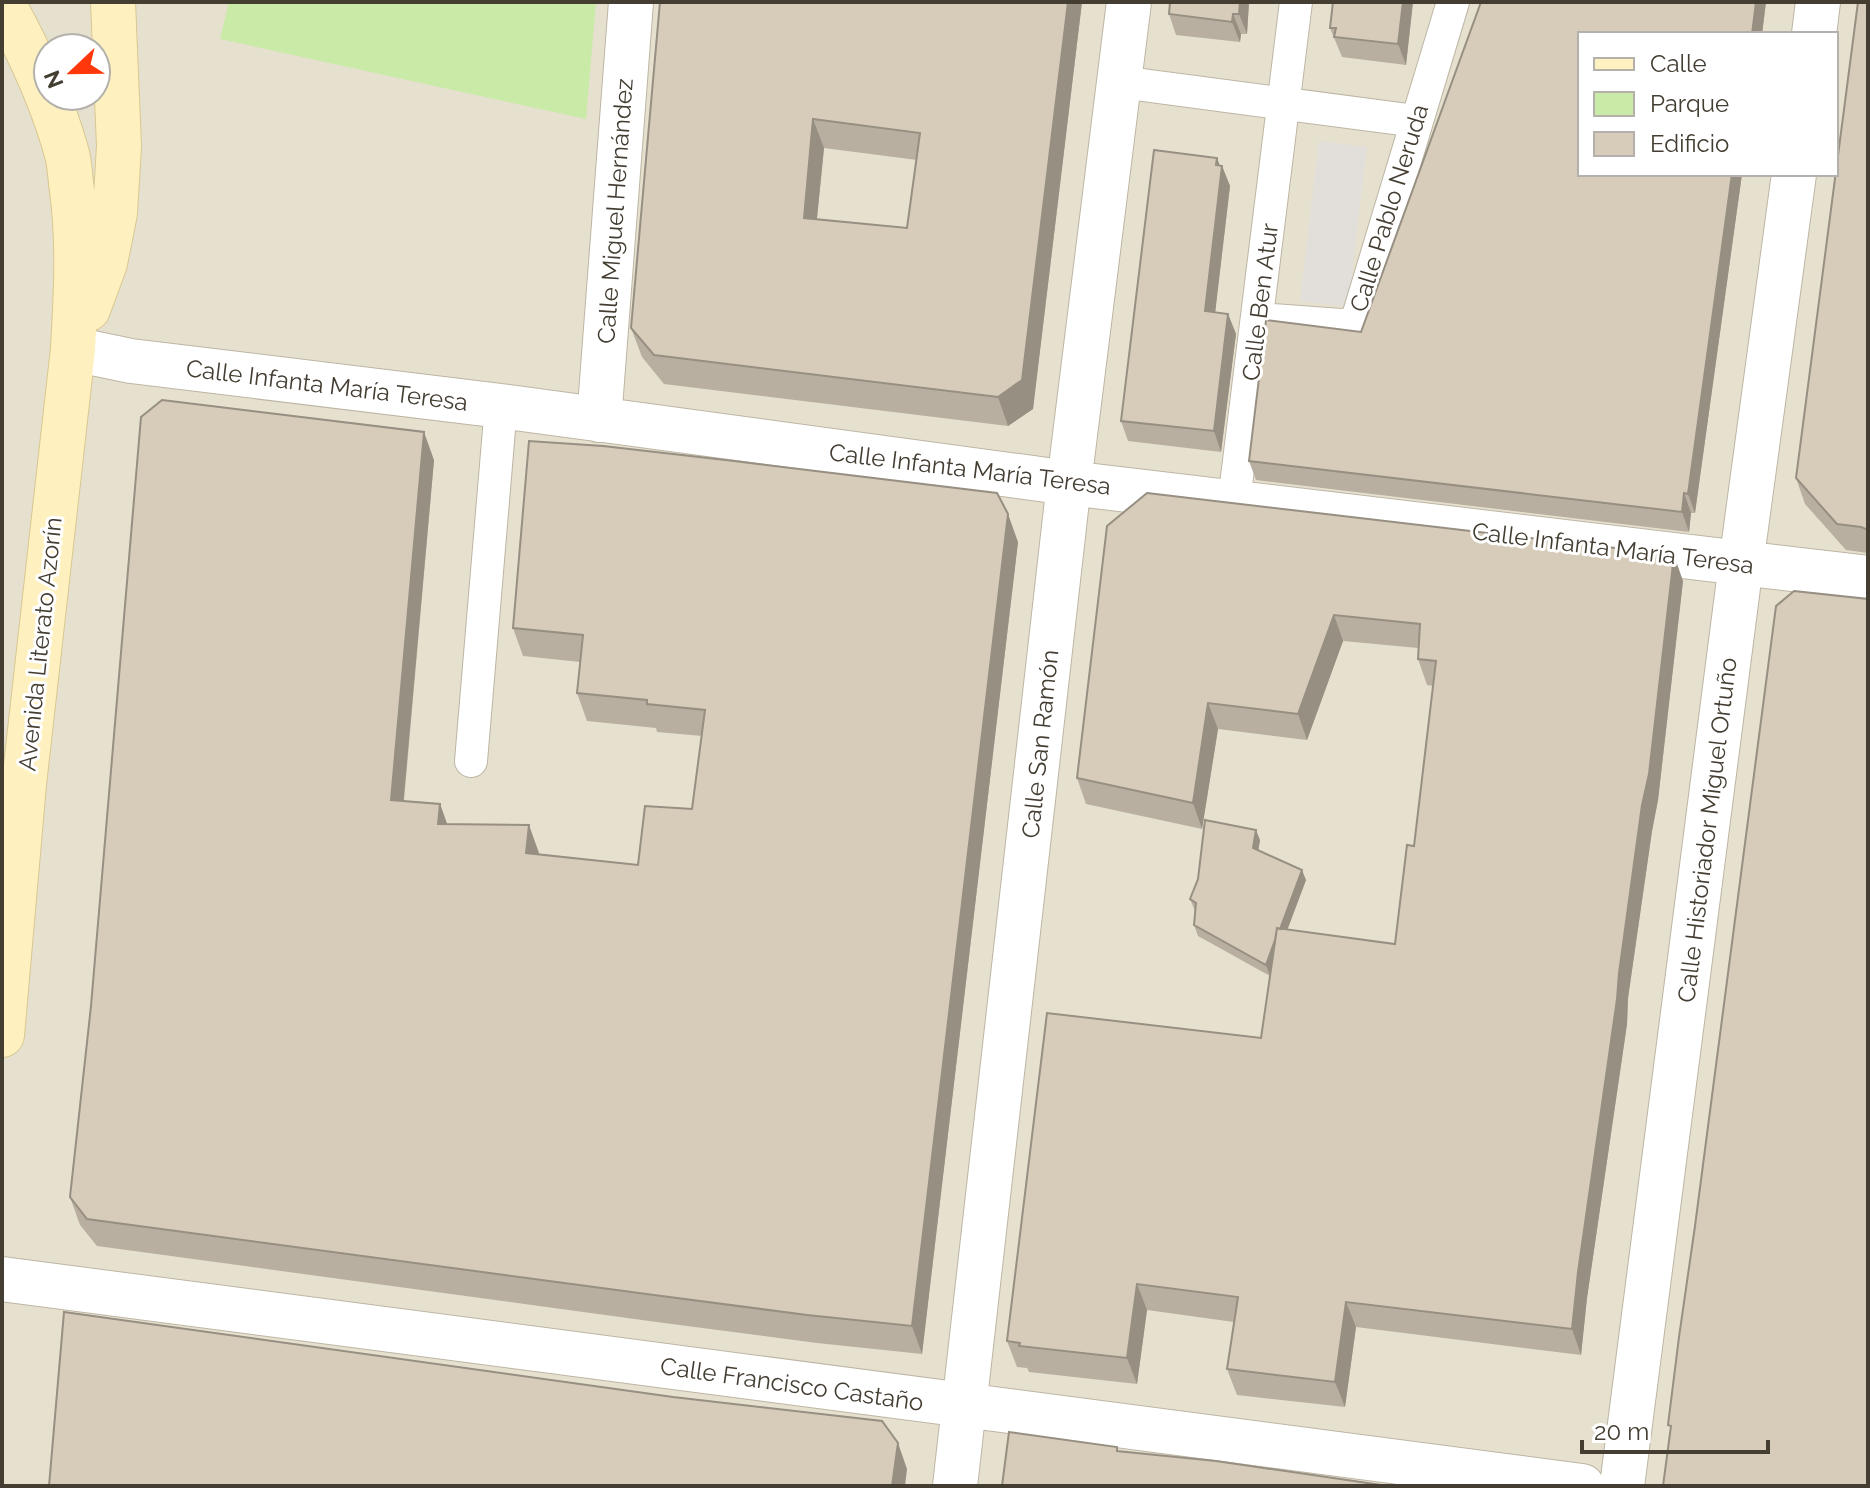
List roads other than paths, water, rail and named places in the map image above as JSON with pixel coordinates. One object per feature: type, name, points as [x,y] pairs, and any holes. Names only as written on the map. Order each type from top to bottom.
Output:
[{"type":"main road","name":"Avenida Literato Azorín","points":[[2,2],[26,45],[50,103],[67,157],[75,213],[77,262],[73,349],[24,784],[2,1035]]},
{"type":"main road","name":"Avenida Literato Azorín","points":[[73,349],[105,263],[115,213],[119,146],[113,2]]},
{"type":"street","name":"Calle Miguel Hernández","points":[[599,420],[631,2]]},
{"type":"street","name":"Calle San Ramón","points":[[955,1486],[1069,483],[1129,2]]},
{"type":"street","points":[[1814,32],[1818,2]]},
{"type":"street","name":"Calle Historiador Miguel Ortuño","points":[[1622,1486],[1794,176]]},
{"type":"street","name":"Calle Infanta María Teresa","points":[[73,349],[131,361],[501,406],[1069,483],[1868,578]]},
{"type":"street","name":"Calle Francisco Castaño","points":[[2,1279],[1582,1486]]},
{"type":"lane","name":"Calle Ben Atur","points":[[1234,501],[1296,2]]},
{"type":"lane","name":"Calle Pablo Neruda","points":[[1258,319],[1341,325],[1357,320],[1453,2]]},
{"type":"lane","points":[[1120,82],[1416,121]]},
{"type":"lane","points":[[471,761],[501,406]]}]
